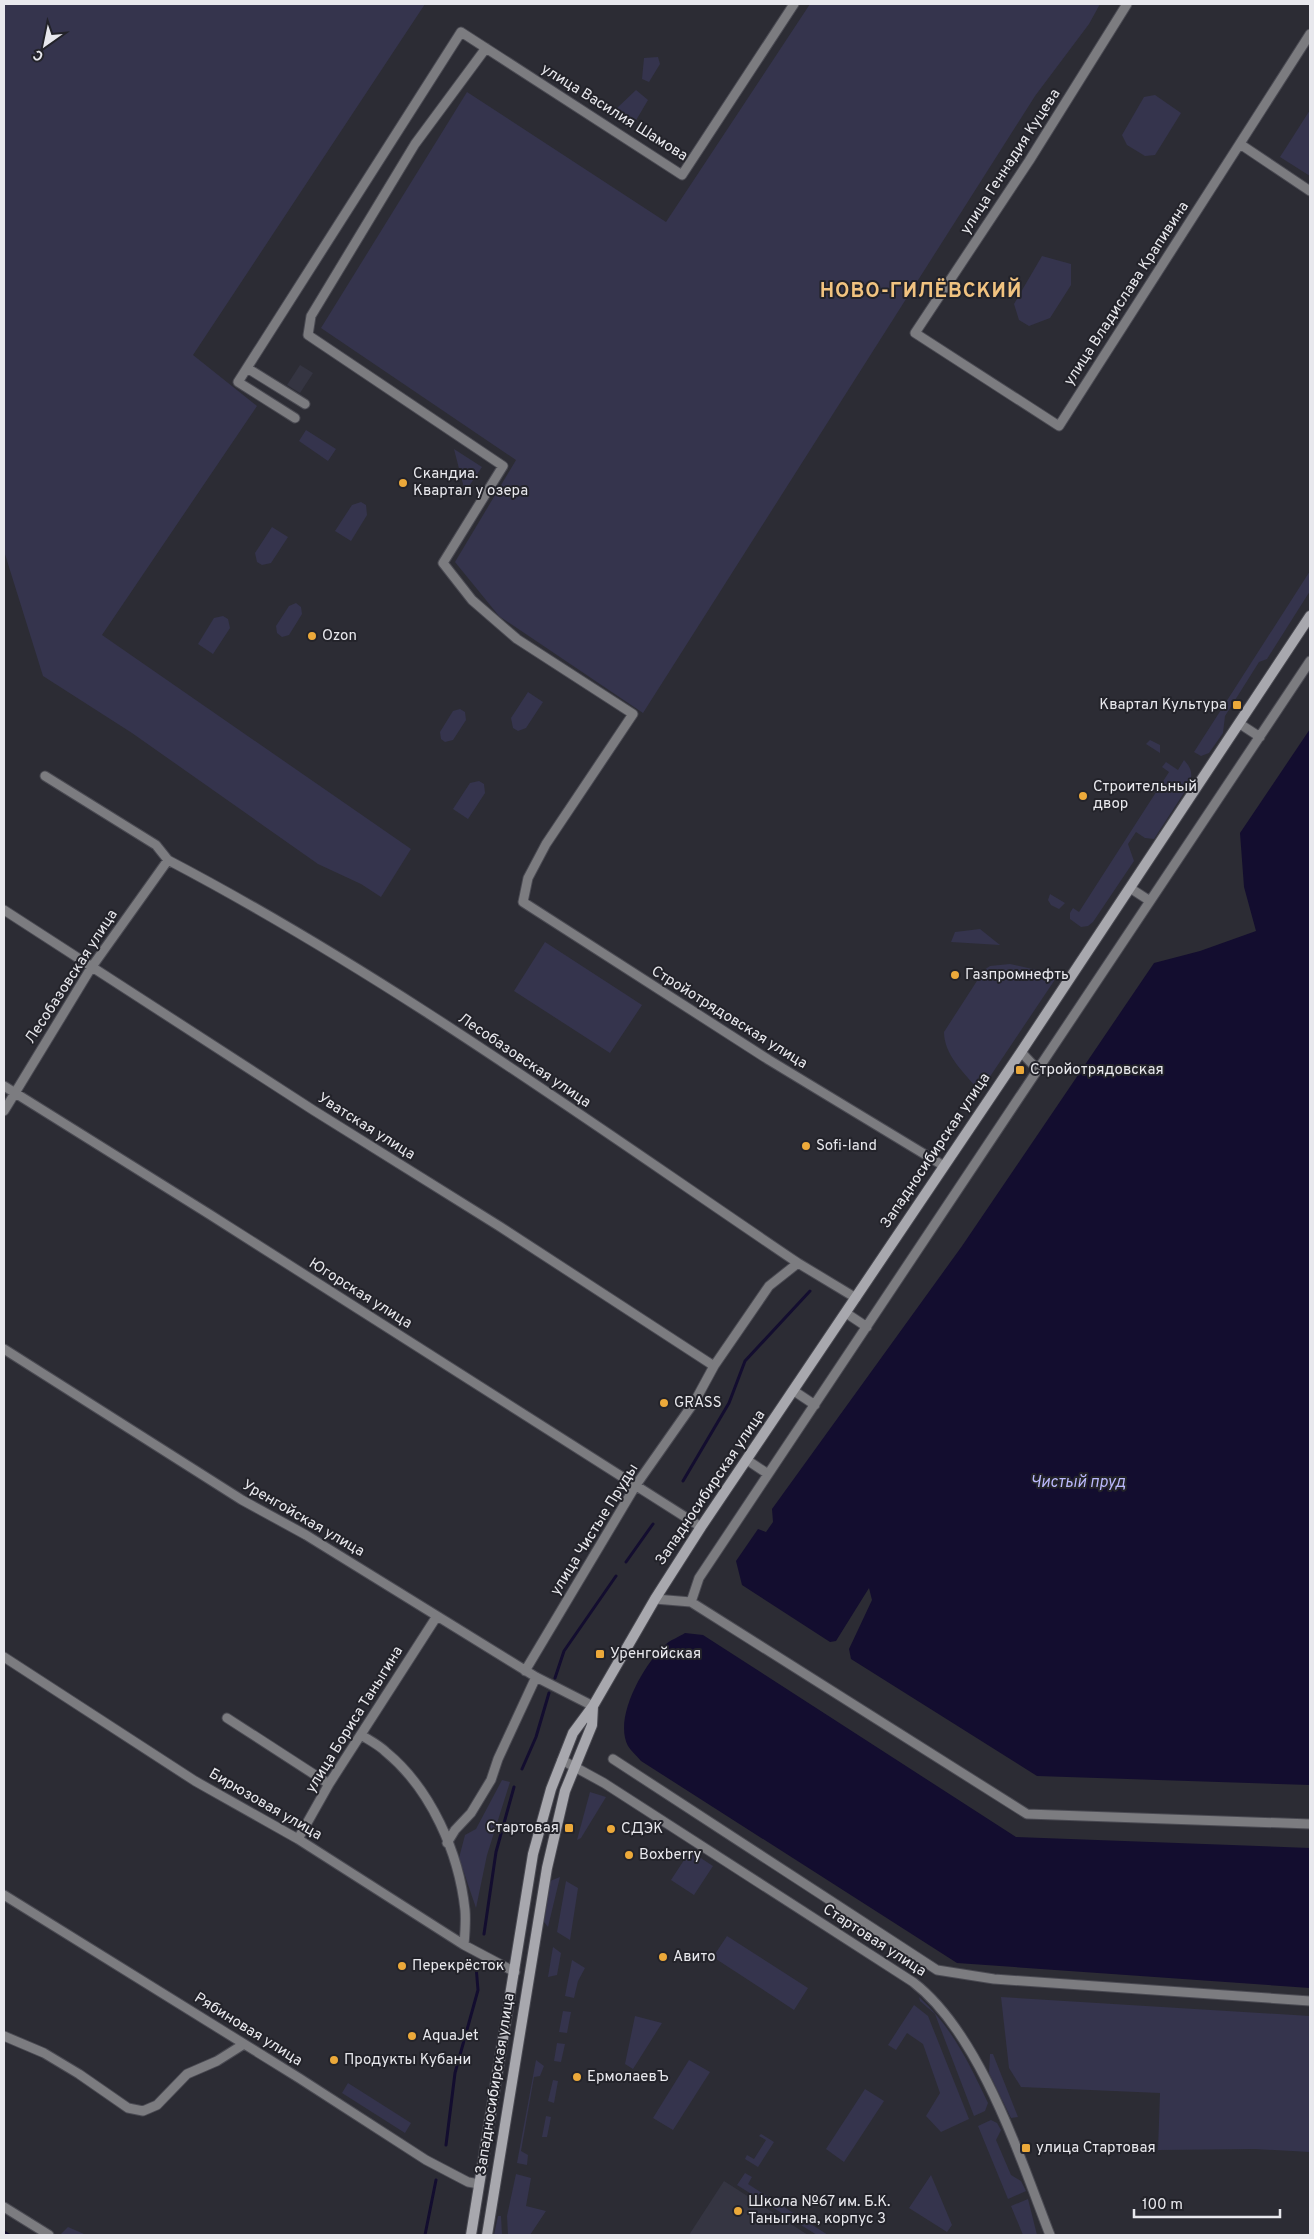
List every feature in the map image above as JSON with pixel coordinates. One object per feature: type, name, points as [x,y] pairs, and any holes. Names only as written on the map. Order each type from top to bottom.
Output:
[{"type":"main road","name":"Западносибирская улица","points":[[471,2235],[533,1854],[543,1816],[573,1733],[593,1706],[655,1599],[702,1527],[1240,724],[1310,616]]},
{"type":"main road","name":"Западносибирская улица","points":[[487,2235],[547,1868],[565,1790],[592,1725],[593,1706]]},
{"type":"street","name":"улица Василия Шамова","points":[[247,368],[461,32],[682,175],[794,4]]},
{"type":"street","name":"улица Геннадия Куцева","points":[[915,333],[1029,160],[1127,4]]},
{"type":"street","name":"улица Владислава Крапивина","points":[[915,333],[1059,426],[1310,34]]},
{"type":"street","name":"Стройотрядовская улица","points":[[486,48],[415,144],[311,316],[308,335],[502,466],[443,563],[472,600],[517,639],[633,714],[546,844],[528,878],[523,902],[769,1060],[944,1166]]},
{"type":"street","points":[[1240,144],[1310,191]]},
{"type":"street","points":[[295,418],[238,382],[247,368],[305,404]]},
{"type":"street","points":[[691,1602],[699,1578],[1310,661]]},
{"type":"street","points":[[1240,724],[1260,737]]},
{"type":"street","name":"Лесобазовская улица","points":[[45,776],[156,845],[168,860],[343,960],[441,1022],[798,1263],[856,1298]]},
{"type":"street","name":"Лесобазовская улица","points":[[4,1112],[91,968],[168,860]]},
{"type":"street","points":[[1130,888],[1150,901]]},
{"type":"street","name":"Уватская улица","points":[[4,910],[312,1110],[499,1226],[714,1366]]},
{"type":"street","points":[[1021,1052],[1037,1069]]},
{"type":"street","name":"Югорская улица","points":[[4,1086],[702,1527]]},
{"type":"street","name":"улица Чистые Пруды","points":[[526,1671],[636,1485],[695,1401],[714,1366],[770,1286],[798,1263]]},
{"type":"street","points":[[846,1313],[867,1326]]},
{"type":"street","name":"Уренгойская улица","points":[[4,1349],[242,1500],[306,1535],[536,1677],[593,1706]]},
{"type":"street","points":[[794,1391],[815,1405]]},
{"type":"street","points":[[747,1460],[768,1474]]},
{"type":"street","points":[[655,1599],[691,1602],[1027,1814],[1310,1824]]},
{"type":"street","name":"улица Бориса Таныгина","points":[[298,1839],[329,1784],[438,1616]]},
{"type":"street","name":"Бирюзовая улица","points":[[4,1657],[195,1781],[298,1839],[464,1945],[515,1972]]},
{"type":"street","points":[[447,1842],[471,1813],[491,1780],[498,1759],[536,1677]]},
{"type":"street","points":[[227,1718],[329,1784]]},
{"type":"street","points":[[361,1735],[386,1752],[412,1779],[434,1813],[457,1868],[465,1911],[464,1945]]},
{"type":"street","points":[[613,1759],[937,1970],[994,1980],[1310,2001]]},
{"type":"street","name":"Стартовая улица","points":[[562,1760],[576,1766],[888,1966],[928,1995],[945,2012],[964,2039],[982,2073],[1017,2151],[1050,2235]]},
{"type":"street","name":"Рябиновая улица","points":[[4,1895],[426,2160],[468,2182],[479,2184]]},
{"type":"street","points":[[4,2036],[44,2053],[72,2069],[128,2108],[143,2111],[157,2105],[187,2074],[218,2061],[244,2044]]},
{"type":"street","points":[[4,2207],[49,2235]]},
{"type":"shaded area","points":[[4,4],[425,4],[193,355],[257,406],[102,635],[411,849],[381,897],[361,884],[318,864],[132,733],[43,676],[4,551]]},
{"type":"shaded area","points":[[810,4],[1100,4],[1089,24],[1035,96],[643,713],[499,616],[455,562],[516,460],[321,328],[467,92],[666,222]]},
{"type":"shaded area","points":[[658,57],[660,64],[649,82],[642,79],[644,58]]},
{"type":"shaded area","points":[[636,90],[648,100],[635,122],[624,122],[616,109]]},
{"type":"shaded area","points":[[1155,95],[1181,113],[1155,155],[1145,156],[1127,145],[1122,135],[1144,97]]},
{"type":"shaded area","points":[[1310,110],[1310,176],[1280,157]]},
{"type":"shaded area","points":[[1042,256],[1071,264],[1071,285],[1050,318],[1029,326],[1019,320],[1014,304]]},
{"type":"shaded area","points":[[300,365],[313,373],[300,393],[287,385]]},
{"type":"shaded area","points":[[306,430],[336,449],[328,461],[299,441]]},
{"type":"shaded area","points":[[454,449],[482,467],[465,492],[455,453]]},
{"type":"shaded area","points":[[361,502],[366,505],[367,515],[351,541],[335,531],[352,505]]},
{"type":"shaded area","points":[[272,527],[288,537],[271,563],[262,565],[257,562],[255,553]]},
{"type":"shaded area","points":[[1310,571],[1310,591],[1267,659],[1259,662],[1225,716],[1223,733],[1209,753],[1201,756],[1194,752]]},
{"type":"shaded area","points":[[296,603],[301,607],[302,614],[289,635],[282,637],[277,633],[276,626],[289,606]]},
{"type":"shaded area","points":[[223,616],[228,619],[230,628],[213,654],[198,644],[214,618]]},
{"type":"shaded area","points":[[528,692],[543,702],[526,728],[518,731],[513,728],[511,718]]},
{"type":"shaded area","points":[[460,709],[465,712],[466,720],[453,740],[445,742],[441,739],[440,732],[453,711]]},
{"type":"shaded area","points":[[1150,740],[1160,745],[1160,753],[1146,744]]},
{"type":"shaded area","points":[[1184,760],[1191,772],[1189,785],[1154,839],[1145,838],[1136,832],[1128,844],[1134,861],[1093,922],[1088,926],[1081,927],[1070,919],[1070,913],[1073,908],[1079,912],[1169,772],[1162,767],[1166,762],[1178,770]]},
{"type":"shaded area","points":[[479,781],[484,784],[485,793],[468,819],[453,809],[470,783]]},
{"type":"shaded area","points":[[1050,894],[1065,903],[1059,909],[1051,905],[1048,900]]},
{"type":"shaded area","points":[[980,929],[1000,945],[951,942],[955,932]]},
{"type":"shaded area","points":[[545,942],[642,1005],[610,1053],[514,991]]},
{"type":"shaded area","points":[[1010,964],[1054,974],[1054,981],[983,1087],[977,1088],[960,1069],[951,1055],[947,1048],[944,1032],[984,970],[990,966]]},
{"type":"shaded area","points":[[502,1780],[510,1782],[487,1855],[476,1908],[459,1858],[465,1835],[476,1829]]},
{"type":"shaded area","points":[[590,1792],[606,1797],[581,1838],[577,1840]]},
{"type":"shaded area","points":[[690,1851],[713,1866],[694,1895],[671,1880]]},
{"type":"shaded area","points":[[560,1877],[548,1927],[544,1922],[550,1881]]},
{"type":"shaded area","points":[[566,1881],[578,1888],[570,1940],[557,1932]]},
{"type":"shaded area","points":[[727,1936],[808,1988],[794,2010],[713,1957]]},
{"type":"shaded area","points":[[553,1947],[561,1953],[557,1975],[548,1977]]},
{"type":"shaded area","points":[[572,1960],[585,1968],[578,1981],[574,1998],[565,1996]]},
{"type":"shaded area","points":[[919,1997],[931,2009],[941,2021],[959,2046],[988,2103],[985,2111],[974,2116],[935,2014],[920,2001]]},
{"type":"shaded area","points":[[1001,1997],[1310,2016],[1310,2152],[1255,2149],[1158,2150],[1160,2093],[1021,2087],[1009,2068]]},
{"type":"shaded area","points":[[914,2005],[928,2016],[969,2119],[941,2132],[926,2116],[940,2093],[923,2044],[907,2033],[896,2050],[888,2045]]},
{"type":"shaded area","points":[[563,2011],[571,2012],[567,2033],[559,2032]]},
{"type":"shaded area","points":[[635,2016],[662,2023],[633,2069],[625,2064]]},
{"type":"shaded area","points":[[557,2043],[565,2044],[561,2062],[554,2061]]},
{"type":"shaded area","points":[[990,2054],[993,2054],[1018,2117],[1011,2118],[989,2073]]},
{"type":"shaded area","points":[[536,2060],[544,2066],[540,2076],[534,2077],[521,2151],[528,2155],[527,2165],[517,2163]]},
{"type":"shaded area","points":[[689,2060],[710,2072],[673,2130],[653,2118]]},
{"type":"shaded area","points":[[553,2080],[558,2081],[554,2103],[548,2101]]},
{"type":"shaded area","points":[[348,2083],[411,2123],[405,2133],[342,2093]]},
{"type":"shaded area","points":[[865,2089],[884,2101],[844,2162],[826,2149]]},
{"type":"shaded area","points":[[546,2116],[551,2117],[547,2137],[542,2137]]},
{"type":"shaded area","points":[[991,2120],[997,2123],[1001,2130],[996,2140],[1011,2175],[1021,2181],[1026,2191],[1008,2199],[978,2126]]},
{"type":"shaded area","points":[[761,2134],[774,2142],[758,2167],[745,2159],[747,2155],[754,2159],[766,2140],[759,2136]]},
{"type":"shaded area","points":[[745,2173],[752,2177],[748,2184],[828,2235],[817,2235],[737,2185]]},
{"type":"shaded area","points":[[516,2174],[531,2178],[526,2206],[546,2211],[530,2235],[508,2235],[507,2216]]},
{"type":"shaded area","points":[[931,2175],[952,2225],[947,2232],[909,2208]]},
{"type":"shaded area","name":"Школа №67 им. Б.К. Таныгина, корпус 3","points":[[724,2181],[735,2188],[808,2235],[689,2235]]},
{"type":"shaded area","points":[[1028,2199],[1037,2235],[1023,2235],[1011,2206]]},
{"type":"shaded area","points":[[498,2216],[501,2216],[502,2235],[494,2235]]},
{"type":"shaded area","points":[[68,2227],[84,2234],[85,2235],[60,2235]]},
{"type":"water","name":"Чистый пруд","points":[[1310,729],[1310,1785],[1037,1776],[851,1659],[849,1649],[872,1600],[869,1588],[836,1641],[830,1642],[742,1585],[736,1561],[758,1529],[766,1532],[773,1522],[772,1509],[962,1246],[1154,963],[1200,951],[1256,931],[1244,887],[1240,833]]},
{"type":"water","points":[[685,1633],[703,1635],[1016,1837],[1310,1848],[1310,1988],[957,1963],[641,1761],[631,1750],[624,1734],[624,1721],[633,1692],[648,1665],[657,1654],[667,1643]]},
{"type":"waterway","points":[[683,1481],[729,1403],[745,1361],[810,1291]]},
{"type":"waterway","points":[[626,1562],[653,1524]]},
{"type":"waterway","points":[[555,1678],[564,1651],[616,1576]]},
{"type":"waterway","points":[[522,1769],[536,1737],[549,1693]]},
{"type":"waterway","points":[[484,1934],[496,1852],[514,1787]]},
{"type":"waterway","points":[[446,2145],[455,2073],[478,1990],[476,1966]]},
{"type":"waterway","points":[[425,2235],[436,2180]]},
{"type":"waterway","points":[[4,2232],[9,2235]]},
{"type":"place","name":"Скандиа. Квартал у озера","points":[[403,483]]},
{"type":"place","name":"Ozon","points":[[312,636]]},
{"type":"place","name":"Квартал Культура","points":[[1237,705]]},
{"type":"place","name":"Строительный двор","points":[[1083,796]]},
{"type":"place","name":"Газпромнефть","points":[[955,975]]},
{"type":"place","name":"Стройотрядовская","points":[[1020,1070]]},
{"type":"place","name":"Sofi-land","points":[[806,1146]]},
{"type":"place","name":"GRASS","points":[[664,1403]]},
{"type":"place","name":"Уренгойская","points":[[600,1654]]},
{"type":"place","name":"Стартовая","points":[[569,1828]]},
{"type":"place","name":"СДЭК","points":[[611,1829]]},
{"type":"place","name":"Boxberry","points":[[629,1855]]},
{"type":"place","name":"Авито","points":[[663,1957]]},
{"type":"place","name":"Перекрёсток","points":[[402,1966]]},
{"type":"place","name":"AquaJet","points":[[412,2036]]},
{"type":"place","name":"Продукты Кубани","points":[[334,2060]]},
{"type":"place","name":"ЕрмолаевЪ","points":[[577,2077]]},
{"type":"place","name":"улица Стартовая","points":[[1026,2148]]},
{"type":"place","name":"Школа №67 им. Б.К. Таныгина, корпус 3","points":[[738,2211]]},
{"type":"district","name":"НОВО-ГИЛЁВСКИЙ","points":[[921,292]]}]
